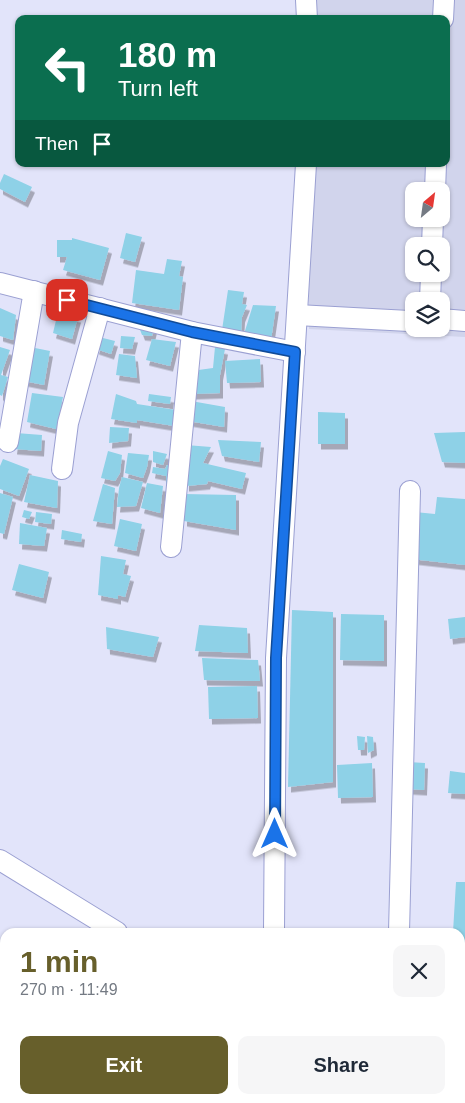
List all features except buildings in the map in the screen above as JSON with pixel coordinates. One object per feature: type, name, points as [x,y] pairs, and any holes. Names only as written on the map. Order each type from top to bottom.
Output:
[{"type":"street","points":[[306,0],[307,15]]},
{"type":"street","points":[[443,15],[444,0]]},
{"type":"street","points":[[274,928],[276,658],[306,167]]},
{"type":"street","points":[[435,182],[436,167]]},
{"type":"street","points":[[0,283],[192,332],[295,352]]},
{"type":"street","points":[[8,442],[34,291]]},
{"type":"street","points":[[62,469],[68,423],[100,308]]},
{"type":"street","points":[[297,315],[405,322]]},
{"type":"street","points":[[450,320],[465,321]]},
{"type":"street","points":[[171,548],[192,332]]},
{"type":"street","points":[[399,928],[410,491]]},
{"type":"street","points":[[0,860],[110,928]]},
{"type":"shaded area","points":[[306,0],[465,0],[465,337],[450,336],[450,292],[405,292],[405,334],[309,329],[308,167],[450,167],[450,15],[306,15]]},
{"type":"route","points":[[67,300],[192,332],[295,352],[276,658],[275,834]]}]
